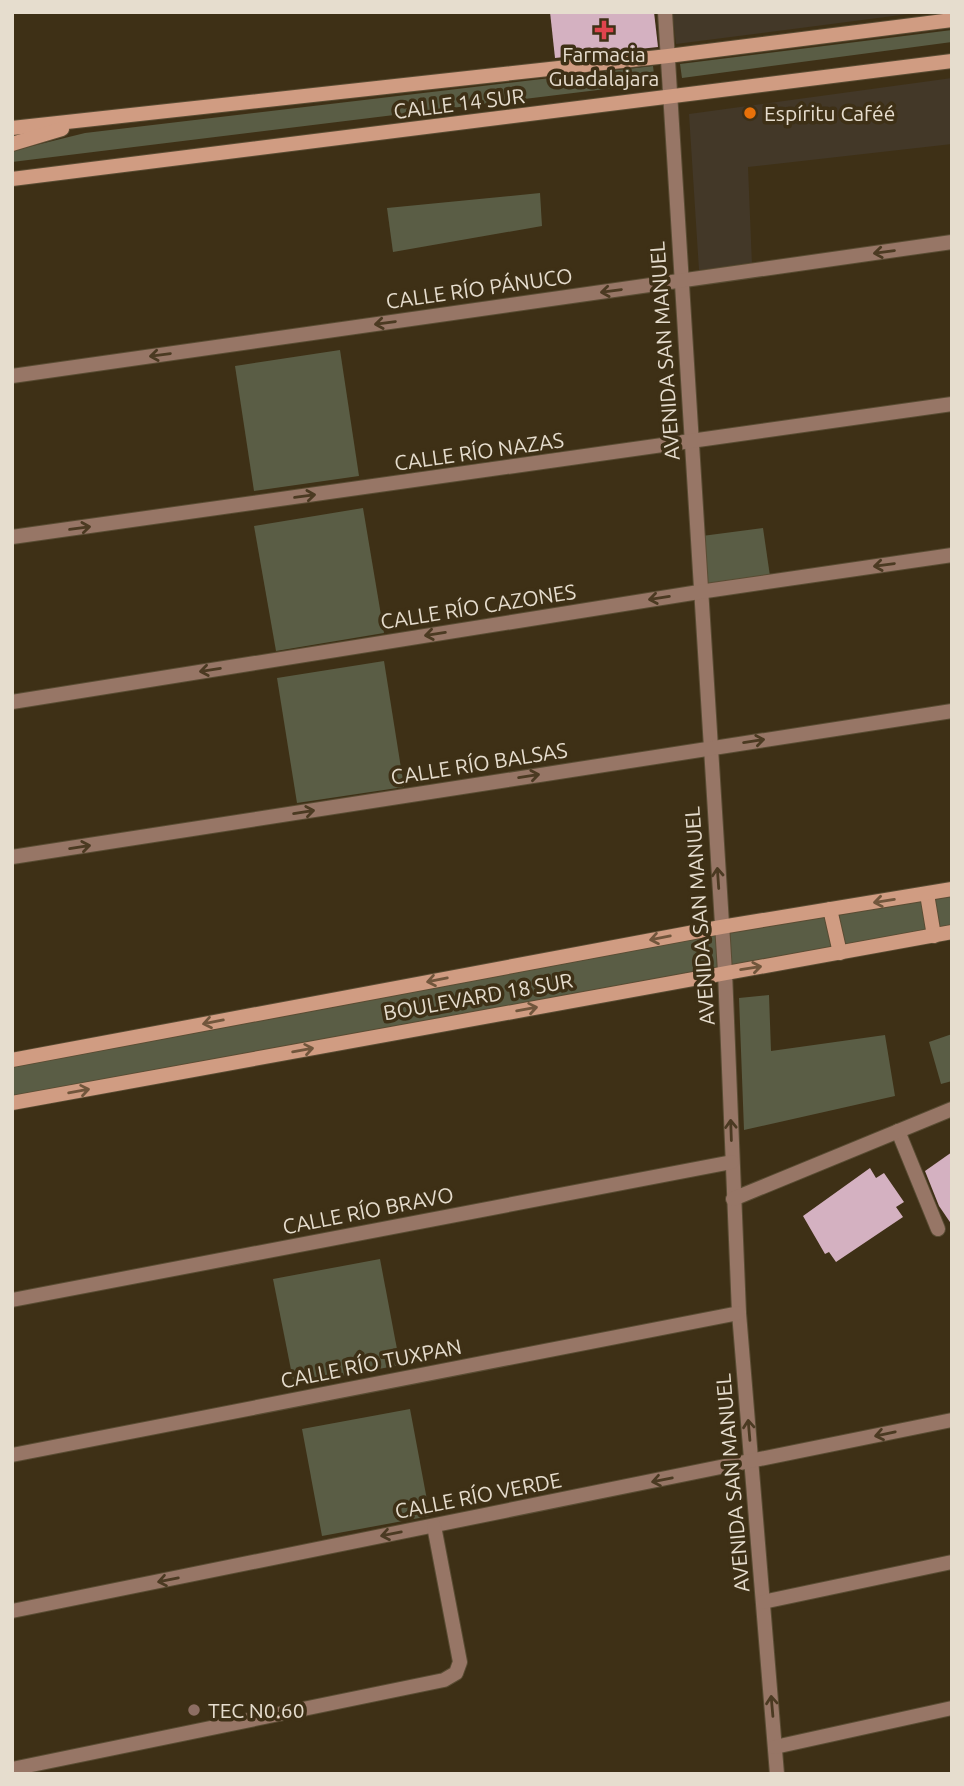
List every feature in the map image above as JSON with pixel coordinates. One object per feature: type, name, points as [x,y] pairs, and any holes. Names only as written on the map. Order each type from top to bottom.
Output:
[{"type":"main road","name":"CALLE 14 SUR","points":[[12,128],[668,56],[952,20]]},
{"type":"main road","name":"CALLE 14 SUR","points":[[12,179],[952,61]]},
{"type":"main road","points":[[12,144],[76,122]]},
{"type":"main road","name":"BOULEVARD 18 SUR","points":[[12,1060],[721,927],[952,889]]},
{"type":"main road","points":[[927,894],[934,936]]},
{"type":"main road","points":[[830,909],[839,953]]},
{"type":"main road","name":"BOULEVARD 18 SUR","points":[[12,1103],[952,932]]},
{"type":"street","name":"AVENIDA SAN MANUEL","points":[[665,12],[699,592],[725,972],[739,1313],[777,1774]]},
{"type":"street","name":"CALLE RÍO PÁNUCO","points":[[12,376],[952,242]]},
{"type":"street","name":"CALLE RÍO NAZAS","points":[[12,537],[952,404]]},
{"type":"street","name":"CALLE RÍO CAZONES","points":[[12,702],[699,592],[952,555]]},
{"type":"street","name":"CALLE RÍO BALSAS","points":[[12,857],[952,711]]},
{"type":"street","points":[[733,1199],[952,1109]]},
{"type":"street","points":[[898,1131],[938,1229]]},
{"type":"street","name":"CALLE RÍO BRAVO","points":[[12,1300],[732,1162]]},
{"type":"street","name":"CALLE RÍO TUXPAN","points":[[12,1455],[739,1313]]},
{"type":"street","name":"CALLE RÍO VERDE","points":[[12,1611],[952,1420]]},
{"type":"street","points":[[12,1769],[444,1680],[456,1674],[460,1662],[434,1526]]},
{"type":"street","points":[[763,1602],[952,1562]]},
{"type":"street","points":[[775,1747],[952,1709]]},
{"type":"shaded area","points":[[672,12],[924,12],[676,44]]},
{"type":"shaded area","points":[[952,78],[952,144],[748,167],[752,265],[699,270],[689,114]]},
{"type":"green space","points":[[952,30],[952,42],[682,78],[680,64]]},
{"type":"green space","points":[[653,66],[655,83],[12,162],[12,151],[85,133]]},
{"type":"green space","points":[[540,193],[542,226],[393,252],[387,208]]},
{"type":"green space","points":[[340,350],[359,476],[254,491],[235,366]]},
{"type":"green space","points":[[363,508],[384,633],[276,651],[254,526]]},
{"type":"green space","points":[[763,528],[771,583],[709,591],[702,536]]},
{"type":"green space","points":[[384,661],[404,787],[297,803],[277,678]]},
{"type":"green space","points":[[952,889],[952,932],[12,1103],[12,1060]]},
{"type":"green space","points":[[769,995],[771,1051],[885,1035],[895,1096],[744,1130],[739,998]]},
{"type":"green space","points":[[952,1034],[952,1081],[941,1084],[929,1042]]},
{"type":"green space","points":[[380,1259],[400,1365],[294,1385],[273,1279]]},
{"type":"green space","points":[[410,1409],[430,1516],[322,1536],[302,1429]]},
{"type":"building","name":"Farmacia Guadalajara","points":[[550,12],[654,12],[658,47],[555,58]]},
{"type":"building","points":[[952,1152],[952,1225],[939,1206],[925,1171]]},
{"type":"building","points":[[870,1168],[876,1178],[884,1173],[904,1202],[896,1207],[903,1217],[836,1262],[829,1252],[825,1254],[803,1216]]},
{"type":"place","name":"Farmacia Guadalajara","points":[[604,30]]},
{"type":"place","name":"Espíritu Caféé","points":[[750,113]]},
{"type":"place","name":"TEC N0.60","points":[[194,1710]]}]
